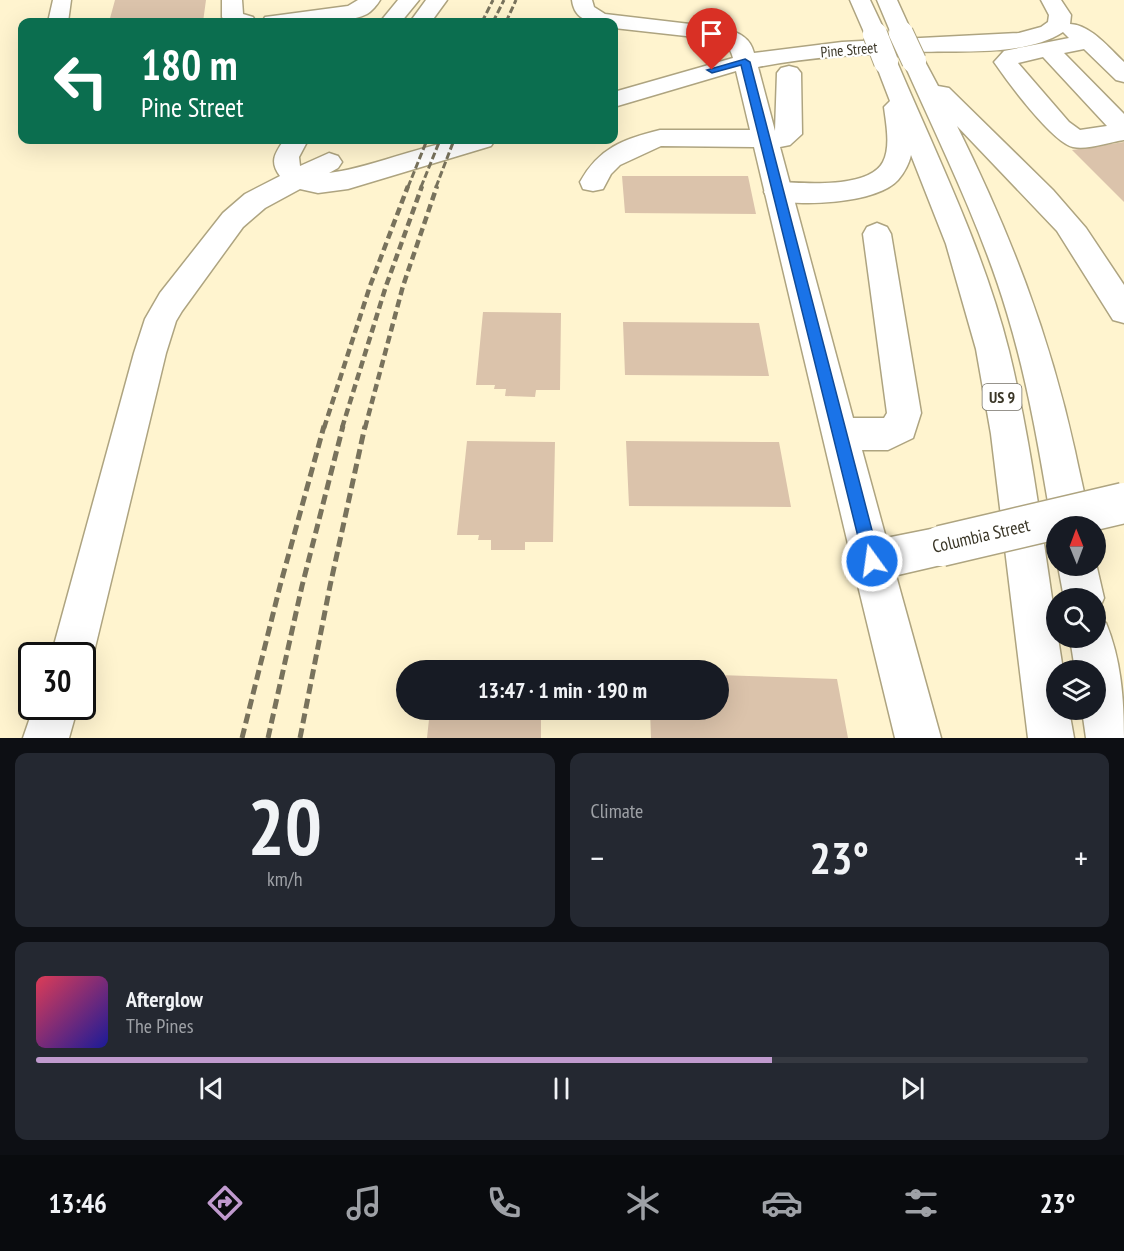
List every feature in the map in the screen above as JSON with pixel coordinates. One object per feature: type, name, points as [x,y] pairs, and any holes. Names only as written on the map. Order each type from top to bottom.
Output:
[{"type":"main road","points":[[232,0],[232,17],[235,18]]},
{"type":"main road","points":[[331,18],[360,9],[370,0]]},
{"type":"main road","points":[[393,18],[408,0]]},
{"type":"main road","points":[[423,18],[437,0]]},
{"type":"main road","points":[[582,0],[583,8],[598,18]]},
{"type":"main road","name":"US 9","points":[[861,0],[875,34],[897,65],[974,190],[1013,284],[1047,400],[1069,516]]},
{"type":"main road","name":"US 9","points":[[886,0],[901,33],[897,65],[960,244],[992,349],[1009,434],[1051,738]]},
{"type":"main road","points":[[1051,0],[1060,15],[1059,25],[1076,31],[1124,75]]},
{"type":"main road","points":[[618,22],[725,35],[737,41],[741,46],[918,738]]},
{"type":"main road","name":"Pine Street","points":[[618,99],[745,62],[868,47],[1019,39],[1049,32],[1059,25]]},
{"type":"main road","points":[[1089,41],[1012,56],[1005,62],[1060,128],[1076,139],[1124,130]]},
{"type":"main road","points":[[1048,49],[1124,130]]},
{"type":"main road","points":[[778,192],[846,190],[867,186],[891,172],[896,164],[898,143],[897,65]]},
{"type":"main road","points":[[897,65],[976,133],[1058,213],[1081,242],[1124,311]]},
{"type":"main road","points":[[593,182],[600,168],[611,157],[650,140],[781,139],[789,134],[789,73]]},
{"type":"main road","points":[[293,144],[288,151],[286,163],[290,173],[297,179],[310,183],[327,183],[370,174],[469,144]]},
{"type":"main road","points":[[76,642],[150,353],[161,319],[180,288],[233,220],[255,201],[297,179],[330,151],[333,167],[346,173],[370,174]]},
{"type":"main road","points":[[840,434],[888,434],[901,427],[904,413],[877,234]]},
{"type":"main road","name":"Columbia Street","points":[[872,561],[1124,503]]},
{"type":"main road","points":[[1093,648],[1109,738]]},
{"type":"main road","points":[[46,738],[52,720]]},
{"type":"building","points":[[115,0],[206,0],[204,18],[110,18]]},
{"type":"building","points":[[1124,142],[1124,202],[1072,150]]},
{"type":"building","points":[[622,176],[748,176],[756,214],[625,213]]},
{"type":"building","points":[[483,312],[561,313],[560,390],[536,390],[535,397],[505,396],[506,389],[494,389],[495,385],[476,385]]},
{"type":"building","points":[[623,322],[759,323],[769,376],[625,375]]},
{"type":"building","points":[[467,441],[555,442],[553,542],[525,542],[525,550],[491,550],[491,540],[478,540],[479,535],[457,535]]},
{"type":"building","points":[[626,441],[779,442],[791,507],[629,506]]},
{"type":"building","points":[[729,675],[837,679],[848,738],[651,738],[650,720],[729,720]]},
{"type":"building","points":[[429,720],[541,720],[541,738],[427,738]]},
{"type":"railway","points":[[484,18],[493,0]]},
{"type":"railway","points":[[495,18],[504,0]]},
{"type":"railway","points":[[508,18],[516,0]]},
{"type":"railway","points":[[408,187],[425,144]]},
{"type":"railway","points":[[421,187],[438,144]]},
{"type":"railway","points":[[436,187],[452,144]]},
{"type":"railway","points":[[324,428],[370,286],[408,186]]},
{"type":"railway","points":[[342,428],[386,286],[422,186]]},
{"type":"railway","points":[[365,428],[403,286],[437,186]]},
{"type":"railway","points":[[242,738],[280,586],[324,426]]},
{"type":"railway","points":[[268,738],[302,586],[343,426]]},
{"type":"railway","points":[[300,738],[365,426]]},
{"type":"route","points":[[712,70],[745,62],[872,561]]}]
